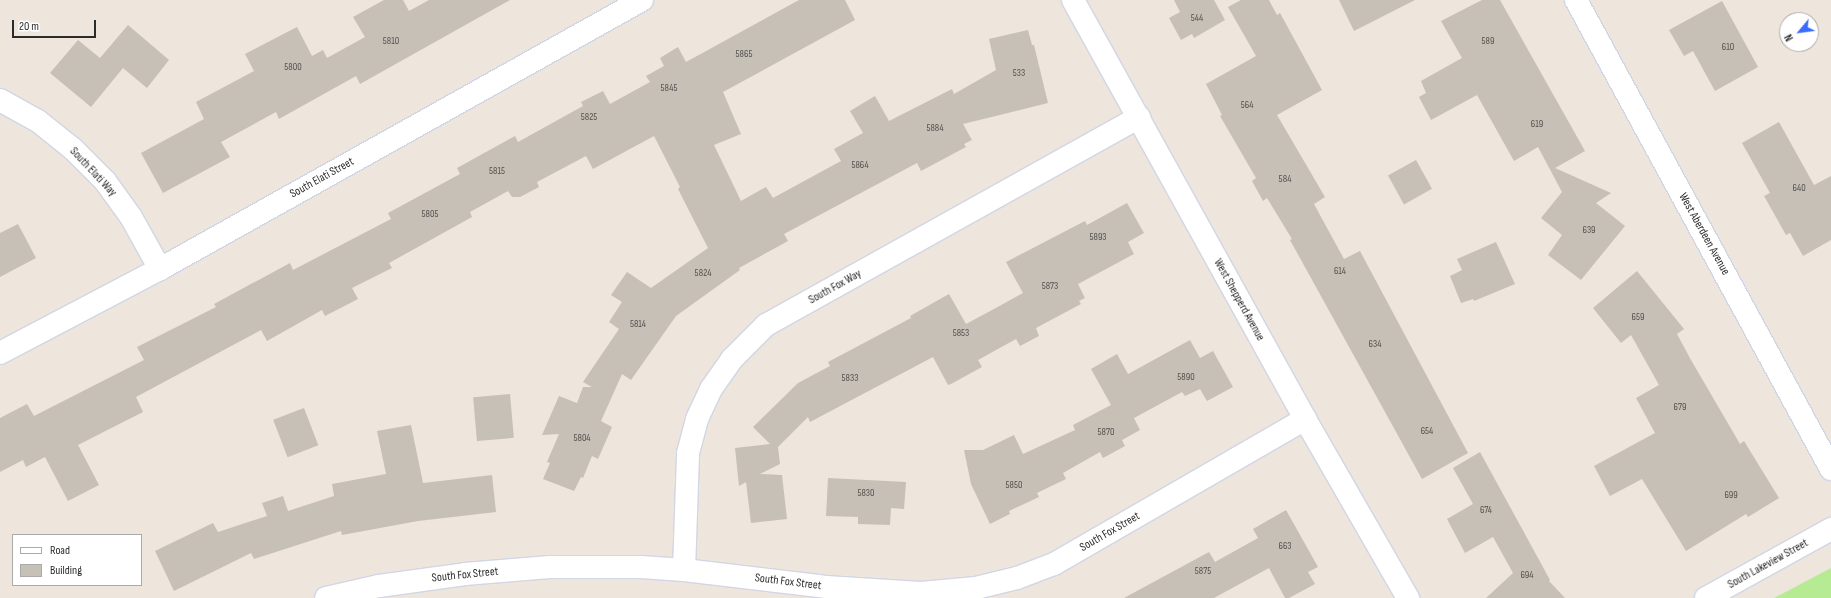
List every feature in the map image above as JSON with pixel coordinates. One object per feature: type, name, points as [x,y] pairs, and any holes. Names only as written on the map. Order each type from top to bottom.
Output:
[{"type":"street","name":"South Elati Street","points":[[0,353],[160,269],[642,0]]},
{"type":"street","name":"West Shepperd Avenue","points":[[1073,0],[1306,419],[1408,598]]},
{"type":"street","name":"West Aberdeen Avenue","points":[[1576,0],[1831,468]]},
{"type":"street","name":"South Elati Way","points":[[0,100],[38,121],[73,149],[105,181],[131,217],[160,269]]},
{"type":"street","name":"South Fox Way","points":[[684,570],[688,453],[698,419],[711,389],[732,359],[766,326],[1139,117]]},
{"type":"street","name":"South Fox Street","points":[[326,598],[380,586],[465,574],[550,567],[641,567],[684,570],[826,587],[921,593],[976,588],[1010,580],[1054,564],[1306,419]]},
{"type":"street","name":"South Lakeview Street","points":[[1706,598],[1831,529]]},
{"type":"green space","points":[[1831,568],[1831,598],[1774,598]]},
{"type":"building","points":[[384,0],[403,0],[409,11],[429,0],[510,0],[360,84],[356,76],[279,119],[276,112],[221,142],[230,157],[163,193],[141,153],[204,119],[196,102],[254,71],[245,54],[297,27],[312,56],[323,50],[327,58],[365,37],[353,17]]},
{"type":"building","points":[[799,0],[845,0],[855,20],[723,92],[741,134],[714,145],[741,201],[766,187],[773,198],[841,161],[834,149],[863,133],[850,111],[875,96],[889,121],[952,89],[954,94],[996,70],[989,39],[1028,30],[1032,45],[1034,45],[1048,103],[963,124],[972,140],[964,144],[966,147],[921,171],[917,163],[784,234],[788,241],[739,268],[740,270],[676,316],[631,380],[622,374],[601,421],[612,427],[598,459],[592,456],[583,478],[581,477],[574,491],[543,479],[550,463],[547,462],[559,434],[542,435],[559,396],[577,403],[583,387],[592,387],[583,382],[619,329],[609,322],[622,302],[611,295],[627,272],[651,288],[708,248],[678,189],[680,187],[654,136],[593,169],[586,156],[537,182],[539,187],[520,197],[512,197],[508,191],[470,212],[472,217],[389,263],[392,268],[352,288],[358,299],[325,316],[322,310],[267,341],[261,330],[136,397],[143,412],[78,445],[99,485],[68,501],[45,457],[26,467],[23,460],[0,472],[0,418],[27,404],[34,416],[144,360],[137,347],[216,307],[214,304],[290,263],[293,270],[391,219],[388,213],[460,174],[457,168],[515,136],[518,142],[583,106],[581,102],[603,91],[610,104],[650,82],[646,76],[664,66],[660,58],[678,47],[686,62]]},
{"type":"building","points":[[1174,0],[1214,0],[1225,20],[1194,38],[1192,34],[1181,40],[1169,18],[1180,12]]},
{"type":"building","points":[[1241,0],[1269,0],[1277,15],[1280,13],[1322,90],[1277,115],[1325,197],[1314,204],[1344,259],[1360,251],[1468,453],[1422,479],[1290,240],[1292,239],[1267,198],[1263,201],[1252,181],[1256,178],[1220,116],[1222,115],[1206,84],[1256,56],[1228,7]]},
{"type":"building","points":[[1339,0],[1415,0],[1354,31]]},
{"type":"building","points":[[1482,0],[1500,0],[1585,151],[1555,168],[1611,193],[1596,203],[1625,226],[1581,280],[1548,255],[1562,235],[1541,218],[1562,192],[1538,147],[1514,161],[1477,95],[1431,120],[1419,97],[1426,93],[1421,81],[1462,58],[1441,21]]},
{"type":"building","points":[[1722,1],[1758,67],[1715,91],[1693,51],[1684,56],[1669,30]]},
{"type":"building","points":[[128,25],[169,60],[147,88],[123,68],[91,107],[50,73],[78,40],[100,58]]},
{"type":"building","points":[[1779,122],[1814,185],[1831,176],[1831,240],[1803,256],[1790,233],[1786,235],[1764,196],[1770,193],[1742,143]]},
{"type":"building","points":[[1416,160],[1432,189],[1404,204],[1388,176]]},
{"type":"building","points":[[1127,203],[1144,233],[1128,242],[1134,254],[1078,284],[1085,298],[1079,301],[1081,304],[1036,328],[1039,336],[1020,346],[1016,339],[978,360],[982,367],[951,384],[948,385],[933,357],[810,422],[808,417],[778,447],[780,464],[760,474],[782,475],[787,519],[751,523],[746,482],[739,486],[735,448],[770,444],[753,427],[798,383],[830,366],[828,362],[911,318],[910,316],[949,294],[966,324],[994,309],[1023,293],[1006,262],[1085,221],[1087,225]]},
{"type":"building","points":[[18,224],[36,258],[0,277],[0,233]]},
{"type":"building","points":[[1496,242],[1515,284],[1474,301],[1473,299],[1461,303],[1450,276],[1462,270],[1457,259]]},
{"type":"building","points":[[1637,271],[1684,329],[1677,334],[1691,360],[1740,444],[1744,441],[1779,498],[1748,517],[1746,514],[1686,551],[1642,479],[1610,496],[1594,466],[1655,433],[1636,398],[1659,385],[1631,335],[1621,343],[1593,308]]},
{"type":"building","points":[[1190,340],[1200,358],[1213,351],[1233,387],[1207,401],[1200,389],[1185,396],[1182,392],[1134,418],[1140,430],[1122,440],[1125,446],[1103,458],[1100,452],[1063,473],[1066,479],[1037,493],[1039,497],[1009,511],[1010,514],[990,524],[971,484],[964,450],[983,450],[1014,435],[1023,454],[1075,430],[1073,425],[1111,405],[1091,369],[1117,354],[1128,374]]},
{"type":"building","points":[[510,394],[514,438],[477,441],[473,397]]},
{"type":"building","points":[[304,408],[318,445],[288,457],[273,420]]},
{"type":"building","points":[[411,425],[423,483],[492,475],[496,512],[418,521],[342,535],[341,531],[254,559],[251,553],[174,591],[155,551],[213,523],[218,532],[267,516],[262,503],[283,496],[288,511],[334,496],[332,484],[386,474],[377,431]]},
{"type":"building","points":[[1480,452],[1550,580],[1549,581],[1565,598],[1486,598],[1513,573],[1493,537],[1465,553],[1447,519],[1473,504],[1453,468]]},
{"type":"building","points":[[828,478],[906,482],[904,509],[891,508],[890,525],[858,524],[858,517],[826,516]]},
{"type":"building","points":[[1286,510],[1318,567],[1308,572],[1315,584],[1289,598],[1285,598],[1269,568],[1214,598],[1124,598],[1209,552],[1215,562],[1258,538],[1253,529]]}]
